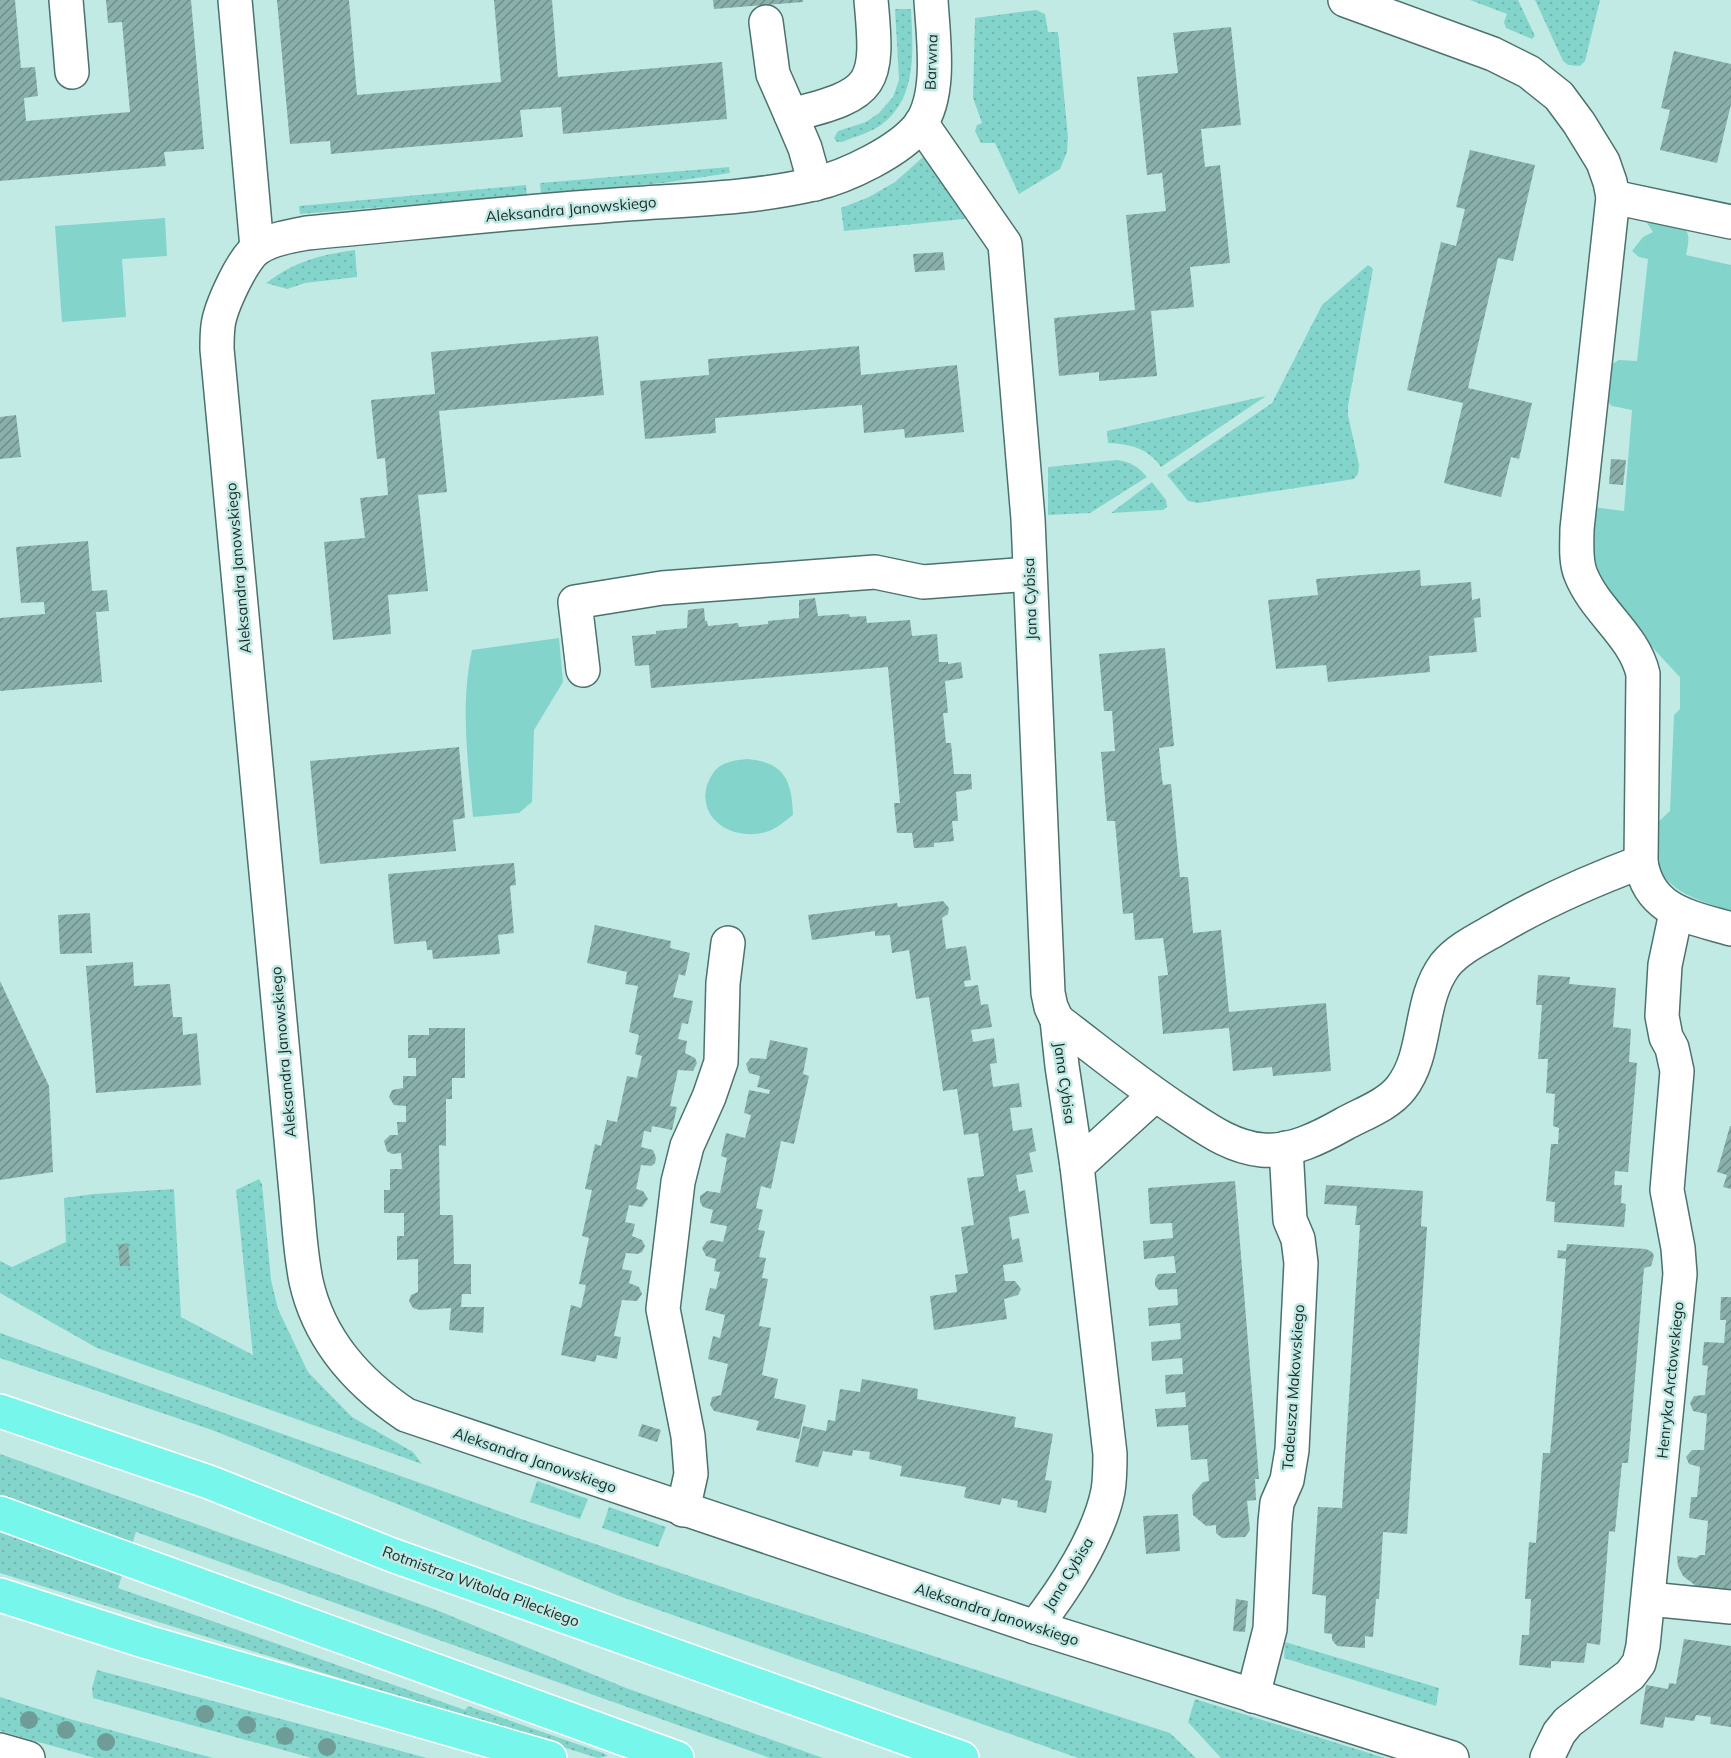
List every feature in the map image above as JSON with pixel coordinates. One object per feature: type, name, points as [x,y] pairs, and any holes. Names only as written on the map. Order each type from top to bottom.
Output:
[{"type":"main road","name":"Rotmistrza Witolda Pileckiego","points":[[0,1411],[209,1482],[392,1555],[962,1758]]},
{"type":"main road","points":[[0,1513],[677,1758]]},
{"type":"main road","points":[[0,1595],[147,1641],[535,1755]]},
{"type":"street","points":[[66,0],[72,72]]},
{"type":"street","points":[[235,0],[257,248]]},
{"type":"street","points":[[791,115],[834,105],[854,94],[864,85],[874,60],[875,40],[871,0]]},
{"type":"street","name":"Barwna","points":[[921,123],[930,101],[933,83],[934,0]]},
{"type":"street","points":[[1345,0],[1493,54],[1529,72],[1559,96],[1603,162],[1613,197],[1577,529],[1577,562],[1592,596],[1635,650],[1643,674],[1641,862],[1643,875],[1660,900],[1676,913],[1731,929]]},
{"type":"street","points":[[766,22],[773,74],[806,148],[815,184]]},
{"type":"street","name":"Aleksandra Janowskiego","points":[[921,123],[906,141],[885,155],[815,184],[758,193],[307,233],[257,248],[241,268],[218,324],[217,349],[306,1282],[320,1324],[337,1353],[373,1392],[406,1415],[1035,1627],[1452,1758]]},
{"type":"street","name":"Jana Cybisa","points":[[921,123],[1005,244],[1028,519],[1048,993],[1057,1020],[1077,1166],[1110,1454],[1108,1492],[1092,1535],[1060,1594],[1035,1627]]},
{"type":"street","points":[[1613,197],[1731,222]]},
{"type":"street","points":[[583,670],[575,602],[662,588],[875,572],[923,582],[1029,574]]},
{"type":"street","points":[[1057,1020],[1155,1095],[1220,1138],[1245,1148],[1265,1151],[1286,1148],[1310,1141],[1337,1128],[1400,1090],[1412,1071],[1433,988],[1445,965],[1470,944],[1560,895],[1641,862]]},
{"type":"street","name":"Henryka Arctowskiego","points":[[1547,1758],[1559,1733],[1568,1722],[1630,1675],[1639,1663],[1648,1599],[1680,1274],[1678,1248],[1667,1190],[1677,1071],[1662,1016],[1665,965],[1676,913]]},
{"type":"street","points":[[683,1510],[691,1474],[688,1436],[663,1309],[678,1182],[687,1146],[709,1097],[721,1062],[723,983],[728,943]]},
{"type":"street","points":[[1077,1166],[1155,1095]]},
{"type":"street","name":"Tadeusza Makowskiego","points":[[1253,1696],[1270,1629],[1277,1503],[1287,1480],[1292,1450],[1301,1263],[1298,1239],[1290,1220],[1286,1148]]},
{"type":"street","points":[[1648,1599],[1731,1607]]},
{"type":"street","points":[[0,1750],[28,1758]]},
{"type":"shaded area","points":[[1470,0],[1518,0],[1535,36],[1532,39],[1506,28],[1504,22],[1507,14]]},
{"type":"shaded area","points":[[1535,0],[1600,0],[1585,61],[1580,66],[1568,65],[1563,61]]},
{"type":"shaded area","points":[[895,9],[911,9],[911,72],[902,101],[893,114],[877,128],[837,142],[834,138],[838,131],[866,122],[879,113],[893,97],[899,80]]},
{"type":"shaded area","points":[[1036,10],[1045,14],[1048,32],[1058,32],[1068,137],[1067,152],[1060,169],[1019,194],[995,143],[981,143],[975,131],[977,125],[982,123],[973,98],[975,18]]},
{"type":"shaded area","points":[[923,157],[930,157],[968,215],[964,219],[844,231],[841,208],[869,197],[895,182]]},
{"type":"shaded area","points":[[729,167],[730,173],[663,183],[541,194],[540,183]]},
{"type":"shaded area","points":[[526,185],[527,195],[300,214],[299,206]]},
{"type":"shaded area","points":[[165,218],[167,256],[122,259],[126,317],[62,322],[55,226]]},
{"type":"shaded area","points":[[1662,221],[1678,225],[1686,231],[1688,239],[1686,255],[1731,265],[1731,911],[1709,904],[1675,888],[1661,870],[1656,855],[1655,825],[1670,811],[1674,715],[1680,709],[1680,677],[1640,633],[1612,597],[1601,579],[1591,544],[1593,507],[1624,511],[1632,410],[1612,406],[1606,400],[1610,365],[1619,360],[1637,361],[1648,259],[1639,257],[1632,251],[1643,237],[1653,232],[1647,223]]},
{"type":"shaded area","points":[[355,250],[357,277],[305,283],[287,289],[266,283],[308,260]]},
{"type":"shaded area","points":[[1368,265],[1373,269],[1348,406],[1359,465],[1358,474],[1354,479],[1198,503],[1188,501],[1167,475],[1272,403],[1322,305]]},
{"type":"shaded area","points":[[1266,396],[1161,467],[1150,455],[1138,448],[1108,443],[1107,431]]},
{"type":"shaded area","points":[[1117,460],[1134,465],[1147,477],[1090,513],[1048,515],[1048,467]]},
{"type":"shaded area","points":[[1152,482],[1166,500],[1167,507],[1163,510],[1111,513]]},
{"type":"shaded area","points":[[559,638],[563,682],[534,730],[532,802],[519,813],[473,817],[466,713],[468,671],[472,650]]},
{"type":"shaded area","points":[[747,759],[770,764],[778,769],[784,775],[791,792],[793,815],[766,832],[742,834],[731,831],[713,818],[705,798],[707,785],[720,766]]},
{"type":"shaded area","points":[[259,1179],[262,1184],[271,1280],[278,1309],[308,1372],[352,1417],[413,1452],[422,1464],[97,1348],[0,1293],[0,1261],[12,1267],[66,1242],[64,1198],[174,1189],[181,1317],[253,1355],[236,1190]]},
{"type":"shaded area","points":[[0,1333],[521,1519],[1170,1733],[1196,1758],[1078,1758],[619,1596],[212,1430],[0,1358]]},
{"type":"shaded area","points":[[0,1454],[434,1609],[626,1688],[823,1758],[770,1758],[136,1532],[118,1588],[465,1710],[468,1706],[608,1756],[598,1758],[0,1573]]},
{"type":"shaded area","points":[[537,1481],[588,1499],[580,1519],[530,1502]]},
{"type":"shaded area","points":[[609,1507],[666,1527],[658,1547],[602,1528]]},
{"type":"shaded area","points":[[1285,1642],[1439,1688],[1436,1706],[1284,1658]]},
{"type":"shaded area","points":[[97,1670],[427,1758],[312,1758],[93,1698],[92,1688]]},
{"type":"shaded area","points":[[0,1697],[70,1719],[213,1758],[95,1758],[0,1731]]},
{"type":"shaded area","points":[[1195,1699],[1385,1758],[1221,1758],[1188,1722]]},
{"type":"building","points":[[0,0],[15,0],[21,68],[35,67],[38,96],[24,98],[26,121],[130,112],[122,22],[108,23],[106,0],[191,0],[204,149],[164,152],[166,166],[0,181]]},
{"type":"building","points":[[277,0],[349,0],[357,95],[501,82],[494,0],[552,0],[558,77],[722,62],[727,119],[563,134],[561,107],[520,110],[523,137],[331,154],[330,141],[290,144]]},
{"type":"building","points":[[713,0],[803,0],[803,2],[714,9]]},
{"type":"building","points":[[1231,27],[1241,125],[1201,129],[1205,167],[1220,165],[1230,263],[1190,267],[1194,307],[1151,311],[1157,376],[1099,381],[1099,372],[1059,376],[1054,318],[1135,310],[1126,215],[1166,211],[1162,173],[1147,175],[1137,77],[1178,73],[1173,33]]},
{"type":"building","points":[[1674,51],[1731,64],[1731,104],[1717,163],[1660,150],[1670,110],[1661,108]]},
{"type":"building","points":[[1470,150],[1535,165],[1513,261],[1498,258],[1468,388],[1532,403],[1519,459],[1511,457],[1501,497],[1444,483],[1463,403],[1407,390],[1441,242],[1456,246],[1465,209],[1456,207]]},
{"type":"building","points":[[943,252],[945,270],[915,272],[913,254]]},
{"type":"building","points":[[598,336],[604,395],[439,411],[447,492],[418,495],[428,591],[388,595],[391,634],[333,640],[324,542],[365,538],[360,498],[388,495],[385,458],[377,459],[371,400],[435,394],[431,352]]},
{"type":"building","points":[[859,346],[861,375],[957,365],[964,432],[905,438],[904,429],[864,433],[862,405],[715,418],[716,433],[645,439],[640,381],[709,375],[708,359]]},
{"type":"building","points":[[16,415],[21,457],[0,459],[0,417]]},
{"type":"building","points":[[1611,459],[1626,460],[1623,485],[1609,484]]},
{"type":"building","points":[[88,541],[92,591],[107,590],[109,611],[96,612],[102,682],[0,691],[0,618],[45,614],[44,602],[21,603],[16,547]]},
{"type":"building","points":[[1420,570],[1421,586],[1471,582],[1472,600],[1480,598],[1481,617],[1474,618],[1477,652],[1429,656],[1430,672],[1328,682],[1326,665],[1276,669],[1268,600],[1318,595],[1316,579]]},
{"type":"building","points":[[815,598],[818,616],[849,614],[850,617],[866,616],[867,623],[910,620],[912,636],[937,634],[939,662],[948,662],[948,664],[961,662],[963,678],[945,681],[948,713],[943,713],[946,743],[951,743],[954,774],[971,774],[972,789],[956,792],[958,821],[952,821],[954,841],[934,843],[934,847],[914,848],[912,833],[897,833],[894,803],[900,803],[888,667],[651,688],[649,665],[635,666],[632,636],[687,628],[688,610],[704,608],[705,621],[708,626],[738,623],[739,627],[799,618],[799,600]]},
{"type":"building","points":[[1165,648],[1174,746],[1159,748],[1162,779],[1163,785],[1171,784],[1180,877],[1188,877],[1193,933],[1221,930],[1229,1012],[1326,1003],[1331,1071],[1273,1076],[1272,1067],[1233,1071],[1229,1028],[1163,1034],[1158,976],[1168,975],[1163,938],[1135,940],[1133,913],[1123,914],[1115,821],[1107,821],[1101,752],[1115,751],[1112,711],[1104,711],[1099,654]]},
{"type":"building","points":[[459,747],[465,818],[453,820],[456,851],[320,864],[310,761]]},
{"type":"building","points":[[514,863],[516,885],[510,886],[514,933],[498,935],[500,954],[433,959],[432,950],[427,950],[426,941],[394,944],[388,874]]},
{"type":"building","points":[[943,901],[949,908],[948,914],[942,918],[946,949],[966,946],[971,980],[964,981],[965,987],[978,985],[981,1005],[988,1004],[992,1027],[971,1030],[973,1042],[994,1038],[997,1063],[990,1064],[993,1087],[1019,1083],[1022,1107],[1010,1108],[1013,1131],[1032,1128],[1036,1151],[1029,1153],[1033,1172],[1016,1175],[1019,1192],[1025,1190],[1029,1213],[1009,1217],[1012,1240],[1019,1238],[1023,1262],[1003,1265],[1005,1281],[1015,1281],[1021,1289],[1018,1295],[1004,1299],[1007,1319],[934,1330],[930,1296],[957,1292],[955,1275],[968,1273],[961,1227],[974,1225],[967,1178],[984,1176],[978,1133],[964,1135],[957,1089],[943,1091],[929,997],[916,999],[909,950],[892,953],[890,935],[875,936],[875,931],[812,940],[808,915],[897,903],[898,907]]},
{"type":"building","points":[[90,913],[92,953],[60,954],[58,915]]},
{"type":"building","points":[[595,925],[671,941],[670,948],[690,953],[685,976],[679,974],[673,997],[693,1001],[688,1024],[682,1023],[678,1039],[687,1041],[685,1053],[695,1058],[697,1063],[693,1071],[678,1070],[670,1106],[677,1107],[672,1130],[652,1126],[651,1132],[644,1131],[641,1147],[653,1150],[656,1158],[655,1163],[651,1166],[641,1165],[636,1189],[643,1191],[648,1199],[642,1207],[629,1205],[625,1222],[635,1224],[632,1236],[642,1240],[645,1246],[638,1254],[626,1253],[622,1269],[632,1271],[629,1283],[639,1287],[642,1294],[637,1301],[622,1300],[614,1336],[621,1337],[617,1359],[597,1355],[595,1362],[561,1355],[571,1305],[581,1308],[586,1285],[579,1284],[589,1238],[582,1236],[592,1190],[585,1189],[595,1144],[601,1146],[607,1120],[617,1122],[627,1076],[637,1078],[642,1056],[635,1054],[639,1035],[629,1032],[638,986],[625,984],[627,972],[587,963]]},
{"type":"building","points":[[133,962],[134,986],[170,984],[173,1017],[182,1017],[183,1035],[197,1033],[201,1085],[96,1093],[86,966]]},
{"type":"building","points":[[1538,975],[1570,977],[1569,984],[1616,988],[1613,1027],[1631,1029],[1629,1062],[1637,1063],[1628,1172],[1615,1171],[1614,1185],[1622,1185],[1621,1203],[1626,1204],[1624,1227],[1554,1222],[1555,1202],[1546,1201],[1551,1144],[1558,1144],[1559,1128],[1553,1126],[1555,1094],[1546,1093],[1548,1059],[1538,1059],[1542,1005],[1536,1005]]},
{"type":"building","points":[[0,981],[49,1086],[53,1172],[0,1180]]},
{"type":"building","points":[[429,1028],[465,1028],[465,1078],[452,1078],[452,1099],[446,1099],[446,1146],[439,1145],[440,1215],[453,1215],[454,1264],[471,1264],[471,1294],[462,1294],[461,1307],[484,1307],[483,1333],[449,1330],[451,1308],[420,1310],[413,1308],[409,1301],[411,1295],[418,1292],[418,1259],[397,1260],[397,1236],[404,1236],[404,1213],[384,1213],[384,1190],[390,1190],[390,1169],[402,1169],[401,1153],[392,1154],[387,1151],[384,1141],[390,1135],[398,1135],[397,1122],[406,1122],[406,1106],[394,1105],[389,1097],[392,1090],[403,1088],[403,1076],[416,1076],[416,1058],[408,1058],[408,1035],[429,1035]]},
{"type":"building","points":[[770,1040],[808,1048],[803,1074],[809,1076],[794,1144],[781,1141],[771,1189],[761,1186],[756,1208],[763,1210],[758,1230],[765,1231],[759,1257],[766,1258],[762,1278],[768,1279],[759,1326],[771,1328],[762,1375],[778,1379],[774,1398],[806,1405],[799,1439],[756,1430],[759,1421],[714,1411],[710,1405],[712,1397],[721,1395],[728,1364],[708,1359],[713,1336],[720,1338],[725,1315],[705,1310],[710,1288],[716,1289],[720,1272],[714,1271],[716,1259],[706,1256],[702,1248],[707,1241],[723,1242],[727,1226],[710,1223],[713,1210],[703,1207],[700,1196],[707,1191],[720,1193],[727,1158],[721,1156],[726,1133],[745,1138],[751,1115],[744,1113],[749,1090],[769,1094],[770,1090],[757,1087],[760,1076],[749,1073],[746,1064],[751,1058],[766,1059]]},
{"type":"building","points":[[1730,1126],[1731,1189],[1723,1187],[1727,1175],[1717,1172]]},
{"type":"building","points":[[1235,1181],[1259,1479],[1255,1479],[1256,1500],[1247,1501],[1250,1530],[1245,1537],[1222,1538],[1216,1533],[1216,1525],[1206,1526],[1193,1515],[1192,1495],[1203,1482],[1209,1481],[1207,1459],[1191,1460],[1188,1425],[1157,1427],[1155,1409],[1186,1407],[1185,1392],[1166,1394],[1165,1375],[1183,1374],[1182,1358],[1152,1361],[1151,1342],[1181,1339],[1180,1323],[1149,1326],[1148,1308],[1178,1305],[1177,1289],[1159,1290],[1155,1286],[1158,1274],[1176,1273],[1174,1256],[1144,1259],[1143,1241],[1173,1238],[1172,1223],[1150,1224],[1148,1188]]},
{"type":"building","points":[[1326,1185],[1423,1191],[1421,1226],[1427,1227],[1407,1534],[1383,1532],[1379,1599],[1376,1599],[1373,1637],[1365,1636],[1365,1648],[1337,1646],[1332,1640],[1332,1634],[1324,1633],[1326,1596],[1312,1594],[1318,1507],[1342,1508],[1360,1225],[1355,1225],[1357,1206],[1324,1204]]},
{"type":"building","points":[[128,1243],[130,1266],[120,1266],[118,1245]]},
{"type":"building","points":[[1567,1244],[1646,1249],[1654,1256],[1651,1266],[1644,1268],[1628,1463],[1622,1463],[1615,1532],[1609,1531],[1600,1645],[1587,1643],[1584,1663],[1551,1661],[1551,1668],[1519,1665],[1522,1635],[1529,1635],[1531,1599],[1525,1599],[1529,1542],[1536,1543],[1543,1453],[1550,1453],[1553,1421],[1566,1259],[1557,1258],[1558,1250],[1566,1251]]},
{"type":"building","points":[[1721,1297],[1731,1297],[1731,1591],[1696,1586],[1683,1576],[1678,1566],[1677,1556],[1696,1558],[1705,1555],[1708,1521],[1689,1518],[1691,1497],[1697,1497],[1700,1467],[1689,1464],[1686,1457],[1692,1450],[1704,1450],[1707,1414],[1693,1411],[1690,1403],[1694,1396],[1705,1395],[1708,1366],[1702,1365],[1704,1342],[1724,1343],[1726,1320],[1720,1320]]},
{"type":"building","points":[[862,1379],[918,1389],[917,1399],[1016,1417],[1014,1427],[1053,1434],[1045,1480],[1052,1481],[1046,1513],[1017,1507],[1018,1501],[1002,1498],[1000,1505],[966,1498],[964,1497],[966,1487],[900,1476],[902,1466],[869,1459],[870,1452],[853,1450],[852,1456],[823,1451],[818,1467],[795,1462],[803,1426],[826,1431],[828,1420],[835,1421],[840,1389],[860,1392]]},
{"type":"building","points":[[642,1424],[661,1430],[657,1442],[638,1436]]},
{"type":"building","points":[[1178,1514],[1180,1551],[1146,1554],[1143,1516]]},
{"type":"building","points":[[1236,1599],[1248,1601],[1245,1632],[1233,1631]]},
{"type":"building","points":[[1684,1639],[1731,1646],[1731,1727],[1710,1724],[1711,1717],[1696,1715],[1694,1721],[1665,1717],[1663,1728],[1640,1724],[1646,1685],[1668,1689],[1669,1683],[1676,1684]]}]
